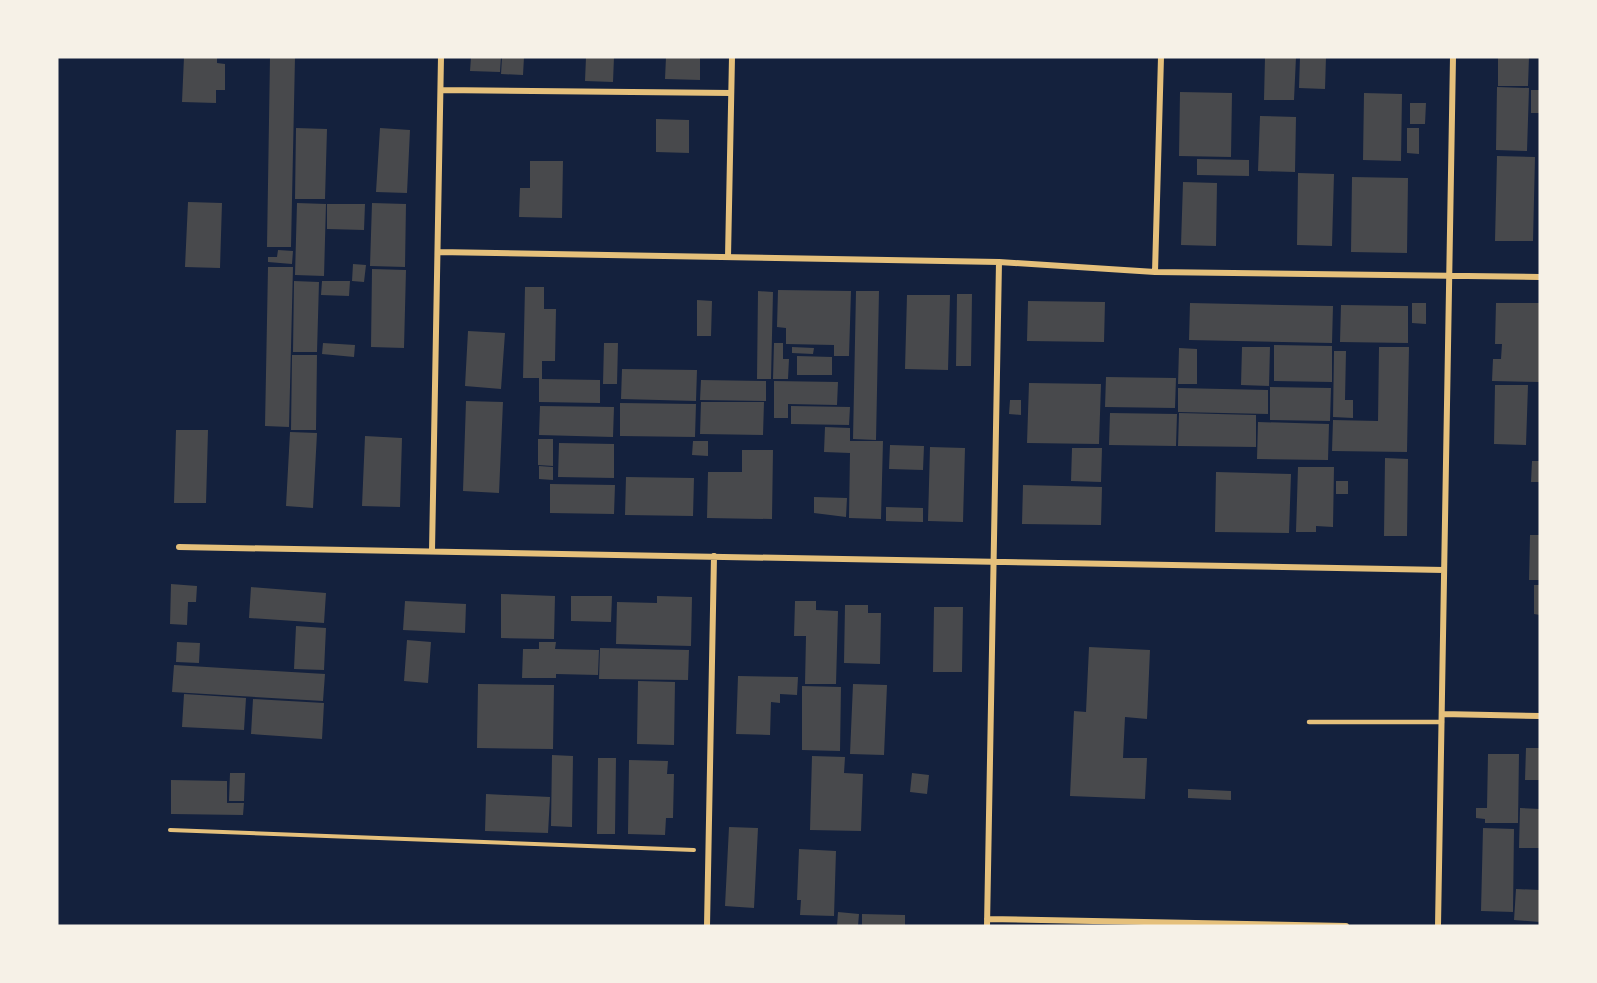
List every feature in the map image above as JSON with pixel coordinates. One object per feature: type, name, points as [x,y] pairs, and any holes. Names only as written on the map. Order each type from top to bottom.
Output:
[{"type":"street","points":[[432,552],[441,57]]},
{"type":"street","points":[[728,257],[732,57]]},
{"type":"street","points":[[1155,272],[1161,57]]},
{"type":"street","points":[[1438,926],[1453,57]]},
{"type":"street","points":[[441,90],[732,93]]},
{"type":"street","points":[[438,252],[999,262],[1155,272],[1449,277],[1540,276]]},
{"type":"street","points":[[999,262],[987,923],[1346,926]]},
{"type":"street","points":[[179,547],[1444,570]]},
{"type":"street","points":[[706,926],[714,556]]},
{"type":"street","points":[[1442,714],[1540,716]]},
{"type":"lane","points":[[1309,722],[1442,722]]},
{"type":"path","points":[[170,830],[708,851]]},
{"type":"building","points":[[184,57],[217,57],[217,63],[225,64],[225,90],[216,90],[216,103],[182,102]]},
{"type":"building","points":[[270,57],[295,57],[291,247],[267,247]]},
{"type":"building","points":[[471,57],[501,57],[500,72],[470,71]]},
{"type":"building","points":[[502,57],[524,57],[523,75],[501,74]]},
{"type":"building","points":[[586,57],[614,57],[613,82],[585,81]]},
{"type":"building","points":[[666,57],[700,57],[700,80],[665,79]]},
{"type":"building","points":[[1265,57],[1296,57],[1294,100],[1264,100]]},
{"type":"building","points":[[1300,57],[1326,57],[1325,89],[1299,88]]},
{"type":"building","points":[[1498,57],[1529,57],[1528,86],[1498,86]]},
{"type":"building","points":[[1497,87],[1529,88],[1527,151],[1496,150]]},
{"type":"building","points":[[1531,90],[1540,90],[1540,113],[1531,113]]},
{"type":"building","points":[[1180,92],[1232,93],[1231,157],[1179,156]]},
{"type":"building","points":[[1364,93],[1402,94],[1401,161],[1363,160]]},
{"type":"building","points":[[1410,103],[1426,103],[1425,124],[1410,124]]},
{"type":"building","points":[[1260,116],[1296,117],[1295,172],[1258,171]]},
{"type":"building","points":[[656,119],[689,120],[689,153],[656,152]]},
{"type":"building","points":[[296,128],[327,129],[325,199],[295,199]]},
{"type":"building","points":[[380,128],[410,130],[407,193],[376,192]]},
{"type":"building","points":[[1407,128],[1419,128],[1419,154],[1407,153]]},
{"type":"building","points":[[1497,156],[1535,157],[1533,241],[1495,241]]},
{"type":"building","points":[[1197,159],[1249,160],[1249,176],[1197,175]]},
{"type":"building","points":[[530,161],[563,161],[562,218],[519,217],[520,188],[530,188]]},
{"type":"building","points":[[1298,173],[1334,174],[1332,246],[1297,245]]},
{"type":"building","points":[[1352,177],[1408,178],[1407,253],[1351,252]]},
{"type":"building","points":[[1183,182],[1217,183],[1216,246],[1181,245]]},
{"type":"building","points":[[188,202],[222,203],[220,268],[185,267]]},
{"type":"building","points":[[297,203],[326,204],[324,276],[295,275]]},
{"type":"building","points":[[372,203],[406,204],[405,267],[370,266]]},
{"type":"building","points":[[327,204],[365,204],[364,230],[327,229]]},
{"type":"building","points":[[278,250],[293,251],[292,264],[268,262],[268,257],[277,257]]},
{"type":"building","points":[[353,264],[366,265],[364,282],[352,281]]},
{"type":"building","points":[[268,267],[293,267],[289,427],[265,426]]},
{"type":"building","points":[[372,269],[406,270],[404,348],[371,347]]},
{"type":"building","points":[[294,281],[319,282],[317,352],[293,352]]},
{"type":"building","points":[[322,281],[350,281],[349,296],[321,295]]},
{"type":"building","points":[[525,287],[544,287],[544,309],[556,309],[555,361],[542,361],[542,379],[600,380],[600,403],[539,402],[539,378],[523,378]]},
{"type":"building","points":[[778,290],[851,291],[849,356],[834,356],[834,345],[786,344],[786,328],[777,327]]},
{"type":"building","points":[[758,291],[773,292],[771,379],[757,379]]},
{"type":"building","points":[[856,291],[879,291],[876,440],[853,439]]},
{"type":"building","points":[[957,294],[972,294],[971,366],[956,366]]},
{"type":"building","points":[[907,295],[950,295],[948,370],[905,369]]},
{"type":"building","points":[[697,300],[712,301],[711,336],[697,336]]},
{"type":"building","points":[[1028,301],[1105,302],[1104,342],[1027,341]]},
{"type":"building","points":[[1190,303],[1333,306],[1332,343],[1189,340]]},
{"type":"building","points":[[1412,303],[1426,303],[1426,324],[1412,323]]},
{"type":"building","points":[[1496,303],[1540,303],[1540,382],[1492,381],[1493,359],[1501,359],[1502,344],[1495,344]]},
{"type":"building","points":[[1341,305],[1408,306],[1408,343],[1340,342]]},
{"type":"building","points":[[468,331],[505,333],[501,389],[465,386]]},
{"type":"building","points":[[323,343],[355,345],[354,357],[322,354]]},
{"type":"building","points":[[604,343],[618,343],[617,384],[603,384]]},
{"type":"building","points":[[774,343],[783,343],[783,359],[789,359],[788,379],[773,379]]},
{"type":"building","points":[[1274,345],[1332,346],[1332,382],[1274,381]]},
{"type":"building","points":[[792,347],[814,348],[813,354],[792,353]]},
{"type":"building","points":[[1242,347],[1270,347],[1269,386],[1241,385]]},
{"type":"building","points":[[1379,347],[1409,347],[1407,452],[1332,451],[1333,420],[1378,421]]},
{"type":"building","points":[[1179,348],[1197,349],[1197,384],[1178,384]]},
{"type":"building","points":[[1334,351],[1346,351],[1345,400],[1353,400],[1353,418],[1333,417]]},
{"type":"building","points":[[292,355],[317,355],[316,430],[291,430]]},
{"type":"building","points":[[797,356],[832,357],[832,375],[797,375]]},
{"type":"building","points":[[622,369],[697,370],[696,401],[621,399]]},
{"type":"building","points":[[1106,377],[1176,378],[1175,408],[1105,407]]},
{"type":"building","points":[[701,380],[766,381],[766,401],[700,400]]},
{"type":"building","points":[[774,381],[838,382],[837,405],[788,404],[788,418],[774,418]]},
{"type":"building","points":[[1029,383],[1101,384],[1099,444],[1027,443]]},
{"type":"building","points":[[1495,385],[1528,385],[1526,445],[1494,444]]},
{"type":"building","points":[[1270,387],[1331,388],[1330,421],[1270,420]]},
{"type":"building","points":[[1178,388],[1268,390],[1268,414],[1178,412]]},
{"type":"building","points":[[1010,400],[1021,400],[1021,415],[1009,414]]},
{"type":"building","points":[[466,401],[503,402],[499,493],[463,491]]},
{"type":"building","points":[[701,402],[764,402],[763,435],[700,434]]},
{"type":"building","points":[[620,403],[696,404],[695,437],[620,436]]},
{"type":"building","points":[[540,406],[614,407],[613,437],[539,435]]},
{"type":"building","points":[[791,406],[850,407],[849,425],[791,424]]},
{"type":"building","points":[[1110,413],[1177,414],[1176,446],[1109,445]]},
{"type":"building","points":[[1179,413],[1256,415],[1256,447],[1178,446]]},
{"type":"building","points":[[1258,422],[1329,424],[1328,460],[1257,459]]},
{"type":"building","points":[[825,427],[850,428],[850,441],[883,441],[881,519],[849,518],[850,453],[824,452]]},
{"type":"building","points":[[176,430],[208,430],[206,503],[174,503]]},
{"type":"building","points":[[290,432],[317,433],[313,508],[286,506]]},
{"type":"building","points":[[365,436],[402,438],[400,507],[362,506]]},
{"type":"building","points":[[538,439],[553,439],[553,466],[538,465]]},
{"type":"building","points":[[693,441],[708,441],[708,456],[692,455]]},
{"type":"building","points":[[559,443],[614,444],[614,478],[558,477]]},
{"type":"building","points":[[890,445],[924,446],[923,470],[889,469]]},
{"type":"building","points":[[930,447],[965,448],[963,522],[928,521]]},
{"type":"building","points":[[1072,448],[1102,448],[1101,482],[1071,481]]},
{"type":"building","points":[[742,450],[773,450],[772,519],[707,518],[708,472],[742,472]]},
{"type":"building","points":[[1385,458],[1408,459],[1407,536],[1384,536]]},
{"type":"building","points":[[1532,461],[1540,461],[1540,482],[1531,482]]},
{"type":"building","points":[[539,466],[553,467],[553,480],[539,479]]},
{"type":"building","points":[[1298,467],[1334,467],[1333,527],[1316,526],[1316,532],[1296,532]]},
{"type":"building","points":[[1216,472],[1291,474],[1289,533],[1215,532]]},
{"type":"building","points":[[626,477],[694,478],[693,516],[625,515]]},
{"type":"building","points":[[1336,481],[1348,481],[1348,494],[1336,494]]},
{"type":"building","points":[[550,484],[615,485],[614,514],[550,513]]},
{"type":"building","points":[[1023,485],[1102,487],[1101,525],[1022,524]]},
{"type":"building","points":[[814,497],[847,498],[846,517],[814,513]]},
{"type":"building","points":[[886,507],[923,508],[923,522],[886,521]]},
{"type":"building","points":[[1530,535],[1540,535],[1540,580],[1529,580]]},
{"type":"building","points":[[171,584],[197,586],[196,602],[188,602],[187,625],[170,624]]},
{"type":"building","points":[[1534,585],[1540,585],[1540,615],[1534,614]]},
{"type":"building","points":[[251,587],[326,593],[324,623],[249,618]]},
{"type":"building","points":[[501,594],[555,596],[554,639],[501,638]]},
{"type":"building","points":[[571,596],[612,596],[611,622],[571,621]]},
{"type":"building","points":[[657,596],[692,597],[691,646],[616,644],[617,602],[657,603]]},
{"type":"building","points":[[405,601],[466,604],[465,633],[403,630]]},
{"type":"building","points":[[795,601],[816,601],[816,610],[838,611],[836,684],[805,684],[806,636],[794,636]]},
{"type":"building","points":[[845,605],[868,605],[868,613],[881,613],[880,664],[844,663]]},
{"type":"building","points":[[934,607],[963,607],[962,672],[933,672]]},
{"type":"building","points":[[296,626],[326,628],[324,670],[294,669]]},
{"type":"building","points":[[407,640],[431,642],[428,683],[404,681]]},
{"type":"building","points":[[177,642],[200,643],[199,663],[176,662]]},
{"type":"building","points":[[539,642],[556,642],[555,649],[599,650],[598,675],[556,674],[556,678],[522,678],[523,649],[539,649]]},
{"type":"building","points":[[1089,647],[1150,650],[1147,719],[1125,717],[1123,758],[1147,758],[1145,799],[1070,796],[1074,711],[1086,712]]},
{"type":"building","points":[[600,648],[689,650],[688,680],[599,679]]},
{"type":"building","points":[[174,665],[325,674],[323,701],[172,692]]},
{"type":"building","points":[[738,676],[798,677],[797,695],[780,694],[780,703],[771,702],[770,735],[736,734]]},
{"type":"building","points":[[638,681],[675,682],[674,745],[637,744]]},
{"type":"building","points":[[478,684],[554,685],[553,749],[477,748]]},
{"type":"building","points":[[853,684],[887,685],[884,755],[850,754]]},
{"type":"building","points":[[802,686],[841,687],[840,751],[802,750]]},
{"type":"building","points":[[184,694],[246,698],[244,730],[182,727]]},
{"type":"building","points":[[253,699],[324,703],[322,739],[251,734]]},
{"type":"building","points":[[1526,748],[1540,748],[1540,780],[1525,780]]},
{"type":"building","points":[[1488,754],[1519,754],[1518,823],[1485,823],[1485,819],[1476,818],[1476,808],[1487,808]]},
{"type":"building","points":[[552,755],[573,756],[572,827],[551,826]]},
{"type":"building","points":[[812,756],[845,757],[844,773],[863,774],[861,831],[810,830]]},
{"type":"building","points":[[598,758],[616,758],[615,834],[597,834]]},
{"type":"building","points":[[629,760],[668,761],[667,774],[674,774],[673,818],[666,818],[665,835],[628,834]]},
{"type":"building","points":[[230,773],[245,773],[244,801],[229,801]]},
{"type":"building","points":[[912,773],[929,775],[927,794],[910,792]]},
{"type":"building","points":[[171,780],[227,781],[227,803],[244,803],[243,815],[171,814]]},
{"type":"building","points":[[1188,789],[1231,791],[1231,800],[1188,798]]},
{"type":"building","points":[[486,794],[550,797],[548,833],[485,831]]},
{"type":"building","points":[[1520,808],[1540,809],[1540,848],[1519,848]]},
{"type":"building","points":[[729,827],[758,828],[754,908],[725,906]]},
{"type":"building","points":[[1483,828],[1514,829],[1513,912],[1481,911]]},
{"type":"building","points":[[799,849],[836,851],[834,916],[800,915],[801,900],[797,900]]},
{"type":"building","points":[[1516,889],[1540,890],[1540,922],[1514,920]]},
{"type":"building","points":[[838,912],[859,914],[858,926],[837,926]]},
{"type":"building","points":[[862,914],[905,915],[905,926],[862,926]]}]
